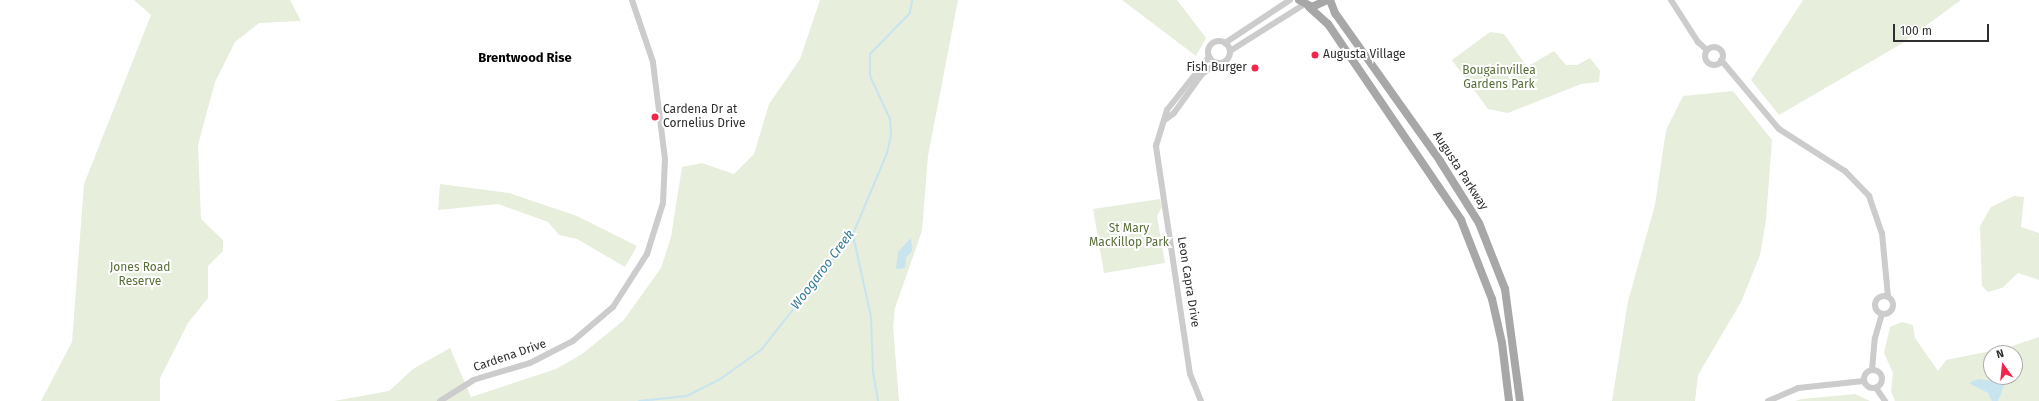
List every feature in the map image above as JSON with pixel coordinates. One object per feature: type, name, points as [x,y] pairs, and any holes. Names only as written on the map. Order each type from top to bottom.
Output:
[{"type":"main road","points":[[1304,4],[1319,6],[1328,0]]},
{"type":"main road","name":"Augusta Parkway","points":[[1328,0],[1335,13],[1440,161],[1480,223],[1505,289],[1520,401]]},
{"type":"main road","name":"Augusta Parkway","points":[[1304,4],[1328,24],[1461,220],[1492,299],[1502,343],[1509,401]]},
{"type":"street","name":"Cardena Drive","points":[[440,401],[473,380],[530,363],[573,341],[613,307],[647,254],[663,203],[665,158],[653,62],[632,0]]},
{"type":"street","points":[[1290,0],[1225,43],[1212,44],[1209,57],[1217,63],[1226,61],[1230,52],[1304,4]]},
{"type":"street","points":[[1671,0],[1698,42],[1707,50]]},
{"type":"street","points":[[1225,43],[1230,52]]},
{"type":"street","points":[[1718,48],[1722,55],[1721,60],[1716,64],[1708,62],[1705,55],[1707,50],[1718,48]]},
{"type":"street","name":"Leon Capra Drive","points":[[1201,401],[1190,374],[1156,152],[1158,134],[1166,118],[1167,110],[1209,57]]},
{"type":"street","points":[[1721,60],[1780,129],[1845,171],[1869,196],[1882,233],[1888,297],[1892,308],[1882,314],[1875,338],[1872,370]]},
{"type":"street","name":"Leon Capra Drive","points":[[1166,118],[1174,113],[1202,74],[1217,63]]},
{"type":"street","points":[[1882,314],[1876,310],[1875,302],[1882,296],[1888,297]]},
{"type":"street","points":[[1872,370],[1882,376],[1881,383],[1876,388],[1869,388],[1864,381],[1866,373],[1872,370]]},
{"type":"street","points":[[1768,401],[1798,388],[1864,381]]},
{"type":"street","points":[[1876,388],[1885,401]]},
{"type":"green space","name":"Jones Road Reserve","points":[[134,0],[290,0],[301,21],[259,23],[235,42],[215,82],[198,145],[201,219],[223,240],[223,251],[208,266],[208,298],[188,323],[160,378],[160,401],[41,401],[72,342],[84,184],[151,15]]},
{"type":"green space","points":[[820,0],[958,0],[928,156],[922,231],[895,308],[893,326],[899,401],[334,401],[389,391],[413,369],[450,348],[471,397],[556,369],[582,354],[623,321],[661,268],[671,237],[682,167],[702,163],[734,174],[754,154],[769,104],[800,59]]},
{"type":"green space","points":[[1122,0],[1177,0],[1206,38],[1196,56]]},
{"type":"green space","points":[[1803,0],[1961,0],[1901,44],[1779,115],[1751,80]]},
{"type":"green space","name":"Bougainvillea Gardens Park","points":[[1490,32],[1504,34],[1527,67],[1554,51],[1566,65],[1577,65],[1590,58],[1600,71],[1599,82],[1581,84],[1508,113],[1488,109],[1452,60]]},
{"type":"green space","points":[[1733,91],[1772,140],[1766,220],[1760,255],[1741,302],[1698,375],[1695,401],[1612,401],[1628,301],[1655,205],[1666,130],[1683,96]]},
{"type":"green space","points":[[440,184],[509,193],[577,216],[637,246],[625,267],[577,239],[559,235],[548,222],[498,204],[438,210]]},
{"type":"green space","points":[[2014,196],[2024,197],[2021,227],[2039,233],[2039,280],[2018,273],[2002,288],[1988,292],[1982,286],[1980,226],[1991,207]]},
{"type":"green space","name":"St Mary MacKillop Park","points":[[1160,199],[1162,207],[1157,216],[1165,263],[1104,273],[1093,209]]},
{"type":"green space","points":[[1902,322],[1913,325],[1915,338],[1938,371],[1946,360],[1983,353],[1983,385],[2023,385],[2023,345],[2015,345],[2039,337],[2039,401],[1895,401],[1891,391],[1893,373],[1884,353],[1890,327]]},
{"type":"green space","points":[[1855,394],[1870,401],[1795,401],[1802,399]]},
{"type":"water","points":[[911,238],[912,251],[906,258],[905,268],[896,269],[898,252]]},
{"type":"water","points":[[1978,379],[1983,380],[1983,385],[2004,385],[1998,401],[1992,401],[1988,393],[1969,383]]},
{"type":"waterway","name":"Woogaroo Creek","points":[[639,401],[687,396],[719,380],[761,350],[853,234],[887,153],[891,136],[890,119],[870,76],[870,54],[910,13],[912,0]]},
{"type":"waterway","points":[[853,235],[871,317],[873,372],[878,401]]},
{"type":"place","name":"Augusta Village","points":[[1315,55]]},
{"type":"place","name":"Fish Burger","points":[[1255,68]]},
{"type":"place","name":"Cardena Dr at Cornelius Drive","points":[[655,117]]},
{"type":"district","name":"Brentwood Rise","points":[[525,58]]}]
